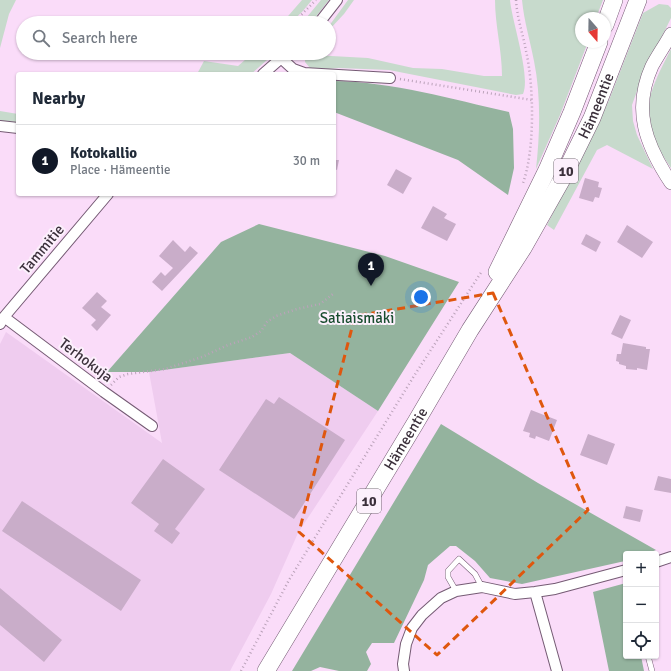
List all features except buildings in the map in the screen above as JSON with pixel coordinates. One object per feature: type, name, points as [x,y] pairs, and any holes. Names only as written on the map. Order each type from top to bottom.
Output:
[{"type":"highway","points":[[610,12],[614,0]]},
{"type":"highway","name":"Hämeentie","points":[[266,671],[470,330],[523,248],[562,179],[592,118],[638,0]]},
{"type":"highway","name":"Hämeentie","points":[[470,330],[547,170],[572,112],[597,48]]},
{"type":"street","points":[[324,16],[337,0]]},
{"type":"street","points":[[671,34],[648,78],[643,99],[642,112],[645,132],[652,150],[671,183]]},
{"type":"street","points":[[266,72],[280,60]]},
{"type":"street","points":[[287,60],[293,69],[301,72]]},
{"type":"street","points":[[336,75],[390,78]]},
{"type":"street","points":[[0,126],[16,128]]},
{"type":"street","name":"Tammitie","points":[[2,320],[106,196]]},
{"type":"street","name":"Terhokuja","points":[[2,320],[152,426]]},
{"type":"street","points":[[659,561],[671,557]]},
{"type":"street","points":[[404,671],[403,664],[406,644],[412,628],[422,615],[441,598],[456,591],[482,587],[515,594],[535,592],[555,589],[623,571]]},
{"type":"street","points":[[535,592],[556,671]]},
{"type":"lane","points":[[456,591],[448,577],[448,570],[459,559],[475,574],[482,587]]},
{"type":"lane","points":[[649,659],[652,671]]},
{"type":"path","points":[[300,16],[316,0]]},
{"type":"path","points":[[516,0],[518,19],[530,74],[532,100],[528,163],[522,184]]},
{"type":"path","points":[[390,78],[532,100]]},
{"type":"path","points":[[242,671],[289,580],[410,382],[484,268]]},
{"type":"path","points":[[104,392],[119,377],[128,374],[165,369],[202,357],[228,344],[252,337],[261,331],[267,322],[276,316],[297,309],[320,304],[333,294]]},
{"type":"highlighted area","points":[[493,293],[588,510],[437,655],[299,532],[355,316]]},
{"type":"shaded area","points":[[6,332],[162,443],[149,372],[290,353],[378,411],[298,533],[271,594],[230,671],[0,671],[0,344]]},
{"type":"green space","points":[[0,0],[16,0],[9,14],[0,48]]},
{"type":"green space","points":[[302,0],[312,0],[298,16],[288,16]]},
{"type":"green space","points":[[321,0],[329,0],[316,16],[308,16]]},
{"type":"green space","points":[[348,0],[354,0],[336,23],[336,16]]},
{"type":"green space","points":[[495,0],[510,0],[525,75],[523,94],[516,95],[389,70],[339,68],[318,70],[310,68],[305,62],[305,60],[336,60],[336,56],[368,58],[413,68],[442,69],[484,76],[502,76]]},
{"type":"green space","points":[[522,0],[603,0],[598,12],[575,12],[575,48],[586,48],[560,115],[536,169],[539,101],[534,61]]},
{"type":"green space","points":[[659,4],[668,5],[671,8],[671,18],[642,77],[632,105],[633,121],[637,135],[653,169],[607,145],[597,150],[554,230],[547,225],[609,100],[643,13]]},
{"type":"green space","points":[[671,49],[671,168],[652,136],[648,114],[652,91]]},
{"type":"green space","points":[[245,60],[267,60],[253,72],[198,72],[204,61],[238,66]]},
{"type":"green space","points":[[336,81],[378,84],[509,112],[513,129],[514,168],[508,195],[458,160],[336,113]]},
{"type":"green space","points":[[0,111],[16,114],[16,124],[0,122]]},
{"type":"green space","name":"Satiaismäki","points":[[259,224],[385,256],[459,282],[378,411],[290,353],[149,372],[107,372],[221,242]]},
{"type":"green space","points":[[441,424],[538,483],[656,550],[623,551],[623,561],[522,584],[490,578],[475,561],[456,546],[450,546],[428,565],[424,580],[394,643],[372,643],[366,652],[371,664],[367,671],[339,671],[320,667],[311,671],[292,671]]},
{"type":"green space","points":[[623,584],[623,659],[642,659],[644,671],[609,671],[593,592]]},
{"type":"place","name":"Kotokallio","points":[[371,286]]}]
